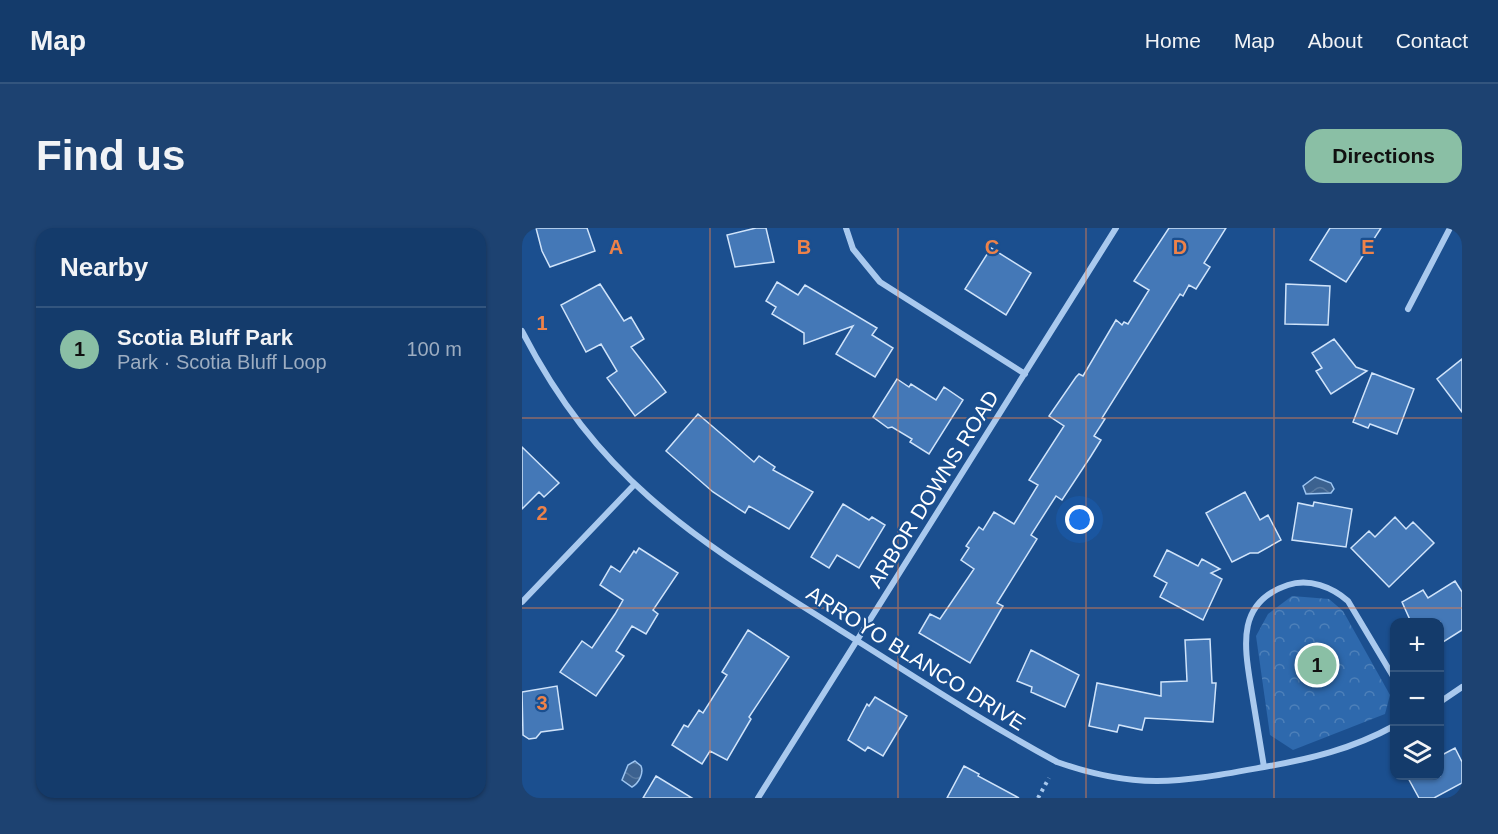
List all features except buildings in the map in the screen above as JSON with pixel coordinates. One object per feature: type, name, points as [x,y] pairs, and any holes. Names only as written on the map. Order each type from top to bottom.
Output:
[{"type":"street","points":[[846,228],[853,249],[880,282],[1025,374]]},
{"type":"street","name":"ARBOR DOWNS ROAD","points":[[758,798],[1116,228]]},
{"type":"street","points":[[1408,309],[1450,228]]},
{"type":"street","name":"ARROYO BLANCO DRIVE","points":[[522,331],[544,374],[566,408],[612,464],[670,517],[720,554],[857,641],[1025,745],[1057,762],[1094,775],[1130,781],[1165,782],[1211,778],[1337,752],[1390,728]]},
{"type":"street","points":[[522,602],[634,485]]},
{"type":"street","points":[[1264,767],[1244,645],[1251,615],[1261,601],[1275,590],[1291,584],[1309,583],[1326,586],[1341,595],[1348,601],[1391,672]]},
{"type":"street","points":[[1444,699],[1462,687]]},
{"type":"path","points":[[1038,798],[1049,778]]},
{"type":"green space","points":[[1292,596],[1329,599],[1343,611],[1390,695],[1385,714],[1293,750],[1270,735],[1256,636],[1268,614]]},
{"type":"water","points":[[1315,477],[1331,483],[1334,489],[1331,493],[1306,494],[1303,486]]},
{"type":"water","points":[[635,761],[641,766],[642,772],[639,780],[632,787],[622,780],[628,765]]},
{"type":"place","name":"Scotia Bluff Park","points":[[1317,665]]}]
